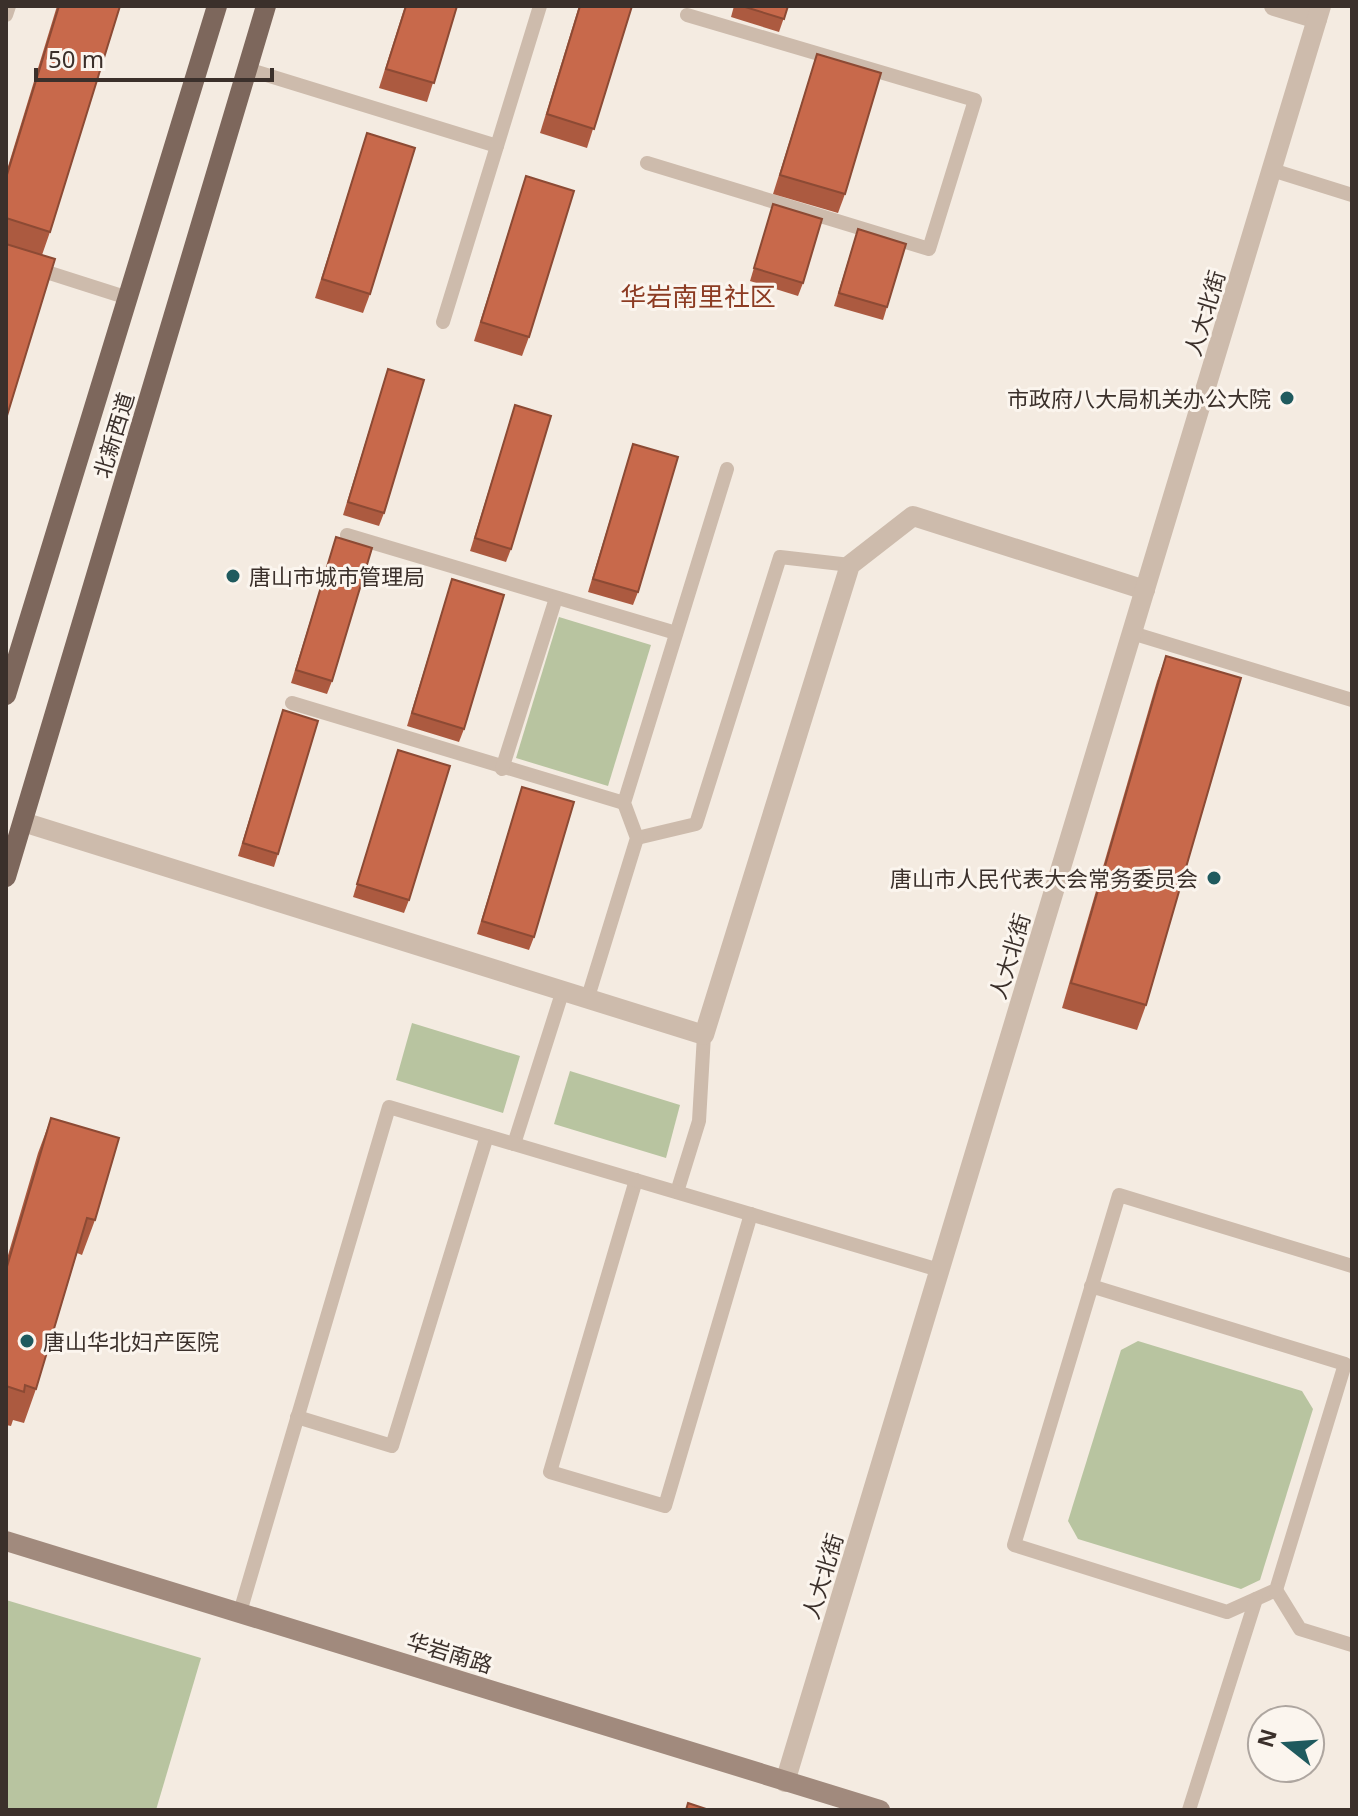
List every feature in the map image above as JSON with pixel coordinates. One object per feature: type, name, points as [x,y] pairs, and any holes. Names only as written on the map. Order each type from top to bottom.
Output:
[{"type":"main road","name":"北新西道","points":[[6,695],[217,6]]},
{"type":"main road","name":"北新西道","points":[[6,877],[266,6]]},
{"type":"street","points":[[1274,6],[1319,13]]},
{"type":"street","name":"人大北街","points":[[785,1782],[1319,13]]},
{"type":"street","points":[[23,822],[704,1035],[850,565],[913,516],[1145,590]]},
{"type":"street","name":"华岩南路","points":[[6,1541],[872,1809]]},
{"type":"lane","points":[[6,15],[9,6]]},
{"type":"lane","points":[[443,322],[540,6]]},
{"type":"lane","points":[[647,163],[929,249],[975,100],[687,15]]},
{"type":"lane","points":[[247,69],[497,146]]},
{"type":"lane","points":[[1272,170],[1352,195]]},
{"type":"lane","points":[[6,259],[128,298]]},
{"type":"lane","points":[[588,997],[637,838],[624,803],[727,469]]},
{"type":"lane","points":[[347,535],[676,633]]},
{"type":"lane","points":[[637,838],[696,824],[780,557],[850,565]]},
{"type":"lane","points":[[502,769],[556,598]]},
{"type":"lane","points":[[1132,633],[1352,700]]},
{"type":"lane","points":[[292,703],[502,769],[624,803]]},
{"type":"lane","points":[[514,1144],[563,990]]},
{"type":"lane","points":[[677,1192],[699,1121],[704,1035]]},
{"type":"lane","points":[[240,1612],[389,1107],[939,1270]]},
{"type":"lane","points":[[297,1417],[392,1446],[487,1136]]},
{"type":"lane","points":[[636,1180],[550,1472],[579,1481],[665,1506],[751,1214]]},
{"type":"lane","points":[[1091,1286],[1349,1363],[1276,1590],[1227,1612],[1014,1545],[1091,1286],[1119,1195],[1352,1266]]},
{"type":"lane","points":[[1276,1590],[1300,1629],[1352,1645]]},
{"type":"lane","points":[[1189,1810],[1256,1599]]},
{"type":"green space","points":[[559,617],[651,645],[608,786],[516,758]]},
{"type":"green space","points":[[412,1023],[520,1056],[503,1113],[396,1080]]},
{"type":"green space","points":[[570,1071],[680,1105],[666,1158],[554,1124]]},
{"type":"green space","points":[[1138,1341],[1302,1391],[1313,1409],[1260,1580],[1241,1589],[1078,1539],[1068,1521],[1121,1350]]},
{"type":"green space","points":[[6,1600],[201,1658],[156,1810],[6,1810]]},
{"type":"building","points":[[59,6],[120,6],[50,232],[6,218],[6,178]]},
{"type":"building","points":[[406,6],[457,6],[434,83],[386,69]]},
{"type":"building","points":[[580,6],[632,6],[594,129],[547,114]]},
{"type":"building","points":[[742,6],[788,6],[784,19]]},
{"type":"building","points":[[817,54],[881,73],[845,194],[780,175]]},
{"type":"building","points":[[367,133],[415,148],[370,294],[322,279]]},
{"type":"building","points":[[526,176],[574,191],[529,337],[481,322]]},
{"type":"building","points":[[773,204],[822,219],[803,283],[754,268]]},
{"type":"building","points":[[858,229],[906,244],[887,307],[839,293]]},
{"type":"building","points":[[6,244],[55,259],[6,419]]},
{"type":"building","points":[[388,369],[424,380],[384,513],[348,502]]},
{"type":"building","points":[[515,405],[551,416],[511,549],[475,538]]},
{"type":"building","points":[[633,444],[678,457],[638,592],[593,579]]},
{"type":"building","points":[[336,537],[372,548],[332,681],[296,670]]},
{"type":"building","points":[[452,579],[504,595],[464,729],[412,713]]},
{"type":"building","points":[[1166,656],[1241,678],[1146,1005],[1071,983]]},
{"type":"building","points":[[283,710],[318,721],[278,854],[243,843]]},
{"type":"building","points":[[398,750],[450,766],[409,900],[357,884]]},
{"type":"building","points":[[522,787],[574,802],[534,937],[482,921]]},
{"type":"building","name":"唐山华北妇产医院","points":[[51,1118],[119,1138],[95,1220],[87,1218],[36,1389],[25,1385],[24,1392],[6,1386],[6,1270]]},
{"type":"building","points":[[688,1803],[709,1810],[686,1810]]},
{"type":"place","name":"市政府八大局机关办公大院","points":[[1287,398]]},
{"type":"place","name":"唐山市城市管理局","points":[[233,576]]},
{"type":"place","name":"唐山市人民代表大会常务委员会","points":[[1214,878]]},
{"type":"place","name":"唐山华北妇产医院","points":[[27,1341]]},
{"type":"district","name":"华岩南里社区","points":[[698,296]]}]
